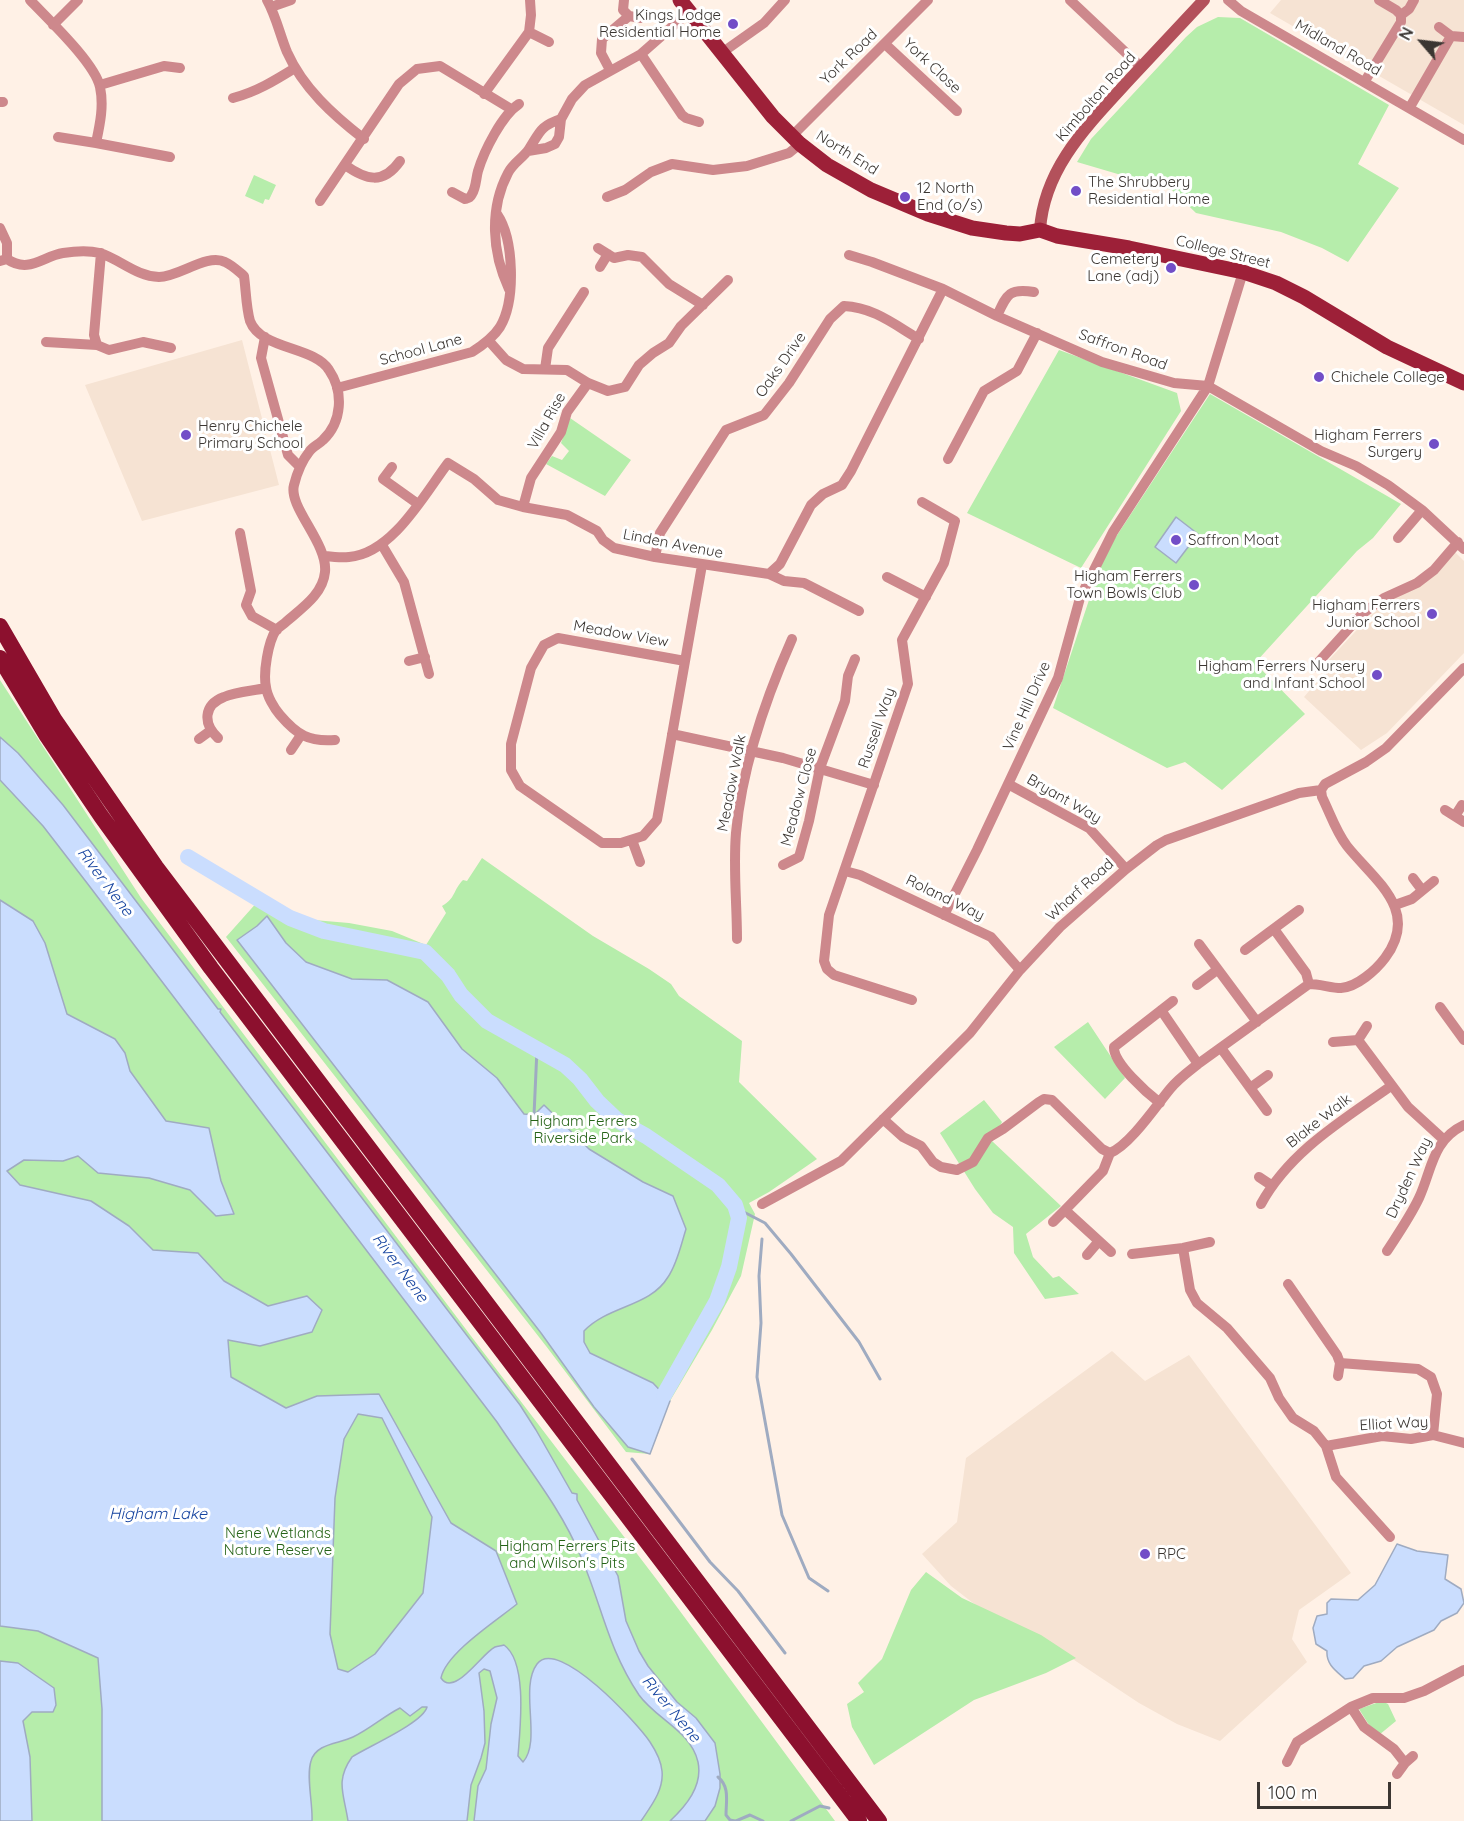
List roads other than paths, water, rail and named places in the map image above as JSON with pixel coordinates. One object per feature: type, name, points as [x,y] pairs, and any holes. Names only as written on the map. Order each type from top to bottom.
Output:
[{"type":"highway","points":[[0,626],[54,719],[156,867],[879,1821]]},
{"type":"highway","points":[[0,658],[47,736],[101,816],[211,968],[859,1821]]},
{"type":"main road","name":"Kimbolton Road","points":[[1040,230],[1042,209],[1051,181],[1069,148],[1204,0]]},
{"type":"main road","name":"North End","points":[[685,6],[773,117],[796,140],[827,165],[862,185],[898,202],[954,223]]},
{"type":"main road","name":"College Street","points":[[954,223],[1006,233],[1020,234],[1040,230],[1057,236],[1244,272],[1276,283],[1304,297],[1387,347],[1464,382]]},
{"type":"street","points":[[30,0],[85,60],[100,85],[102,111],[96,142]]},
{"type":"street","points":[[53,25],[78,0]]},
{"type":"street","points":[[291,0],[269,3],[295,68],[334,115],[364,139]]},
{"type":"street","points":[[484,94],[529,32],[530,0]]},
{"type":"street","points":[[624,0],[623,10],[629,16],[641,18]]},
{"type":"street","points":[[723,52],[764,22],[785,0]]},
{"type":"street","name":"York Road","points":[[606,197],[625,190],[651,172],[672,164],[713,170],[747,166],[789,153],[819,107],[928,0]]},
{"type":"street","points":[[1070,0],[1141,67]]},
{"type":"street","name":"Midland Road","points":[[1228,0],[1242,11],[1464,140]]},
{"type":"street","points":[[1365,81],[1401,22],[1401,15],[1379,0]]},
{"type":"street","points":[[1401,15],[1409,9],[1414,0]]},
{"type":"street","points":[[528,151],[555,144],[559,137],[561,119],[572,99],[585,85],[641,54],[685,6]]},
{"type":"street","points":[[610,70],[601,52],[602,39],[629,16]]},
{"type":"street","points":[[1439,27],[1451,36],[1464,37]]},
{"type":"street","points":[[529,32],[549,42]]},
{"type":"street","points":[[1410,107],[1451,36]]},
{"type":"street","name":"York Close","points":[[885,44],[957,111]]},
{"type":"street","points":[[641,54],[682,115],[699,122]]},
{"type":"street","points":[[100,85],[164,66],[180,68]]},
{"type":"street","points":[[320,201],[399,84],[417,69],[428,66],[440,66],[484,94],[515,107],[487,148],[478,170],[473,193],[465,199],[452,192]]},
{"type":"street","points":[[233,98],[253,93],[295,68]]},
{"type":"street","points":[[561,119],[540,129],[528,151],[516,160],[508,172],[497,198],[497,214],[494,224],[500,269],[509,289],[506,313],[500,328],[489,341],[506,360],[523,369],[567,370],[588,383],[608,391],[626,387],[639,365],[669,343],[681,326],[728,280]]},
{"type":"street","points":[[58,138],[96,142],[170,157]]},
{"type":"street","points":[[345,165],[360,175],[375,178],[385,176],[394,170],[400,161]]},
{"type":"street","points":[[0,228],[7,243],[4,260],[15,264],[36,264],[60,253],[86,251],[101,254],[142,274],[162,277],[209,261],[224,261],[244,276],[251,322],[265,337],[276,344],[315,358],[329,369],[337,388],[339,405],[335,425],[322,441],[310,449],[299,466],[292,488],[300,510],[325,556],[325,574],[318,591],[306,605],[277,630],[269,650],[265,671],[266,688],[276,710],[301,735],[318,741],[335,740]]},
{"type":"street","points":[[598,248],[614,258],[628,255],[642,257],[669,284],[703,305]]},
{"type":"street","points":[[97,345],[93,335],[101,254]]},
{"type":"street","points":[[600,267],[608,254]]},
{"type":"street","name":"Saffron Road","points":[[849,255],[943,289],[997,316],[1102,362],[1174,383],[1208,386],[1321,451],[1356,466],[1388,485],[1422,510],[1461,545]]},
{"type":"street","name":"Vine Hill Drive","points":[[944,915],[1058,678],[1080,598],[1113,532],[1208,386],[1244,272]]},
{"type":"street","points":[[769,574],[780,564],[812,505],[823,494],[842,485],[851,471],[943,289]]},
{"type":"street","points":[[997,316],[1003,302],[1012,291],[1019,289],[1034,292]]},
{"type":"street","points":[[545,369],[548,348],[584,292]]},
{"type":"street","name":"Oaks Drive","points":[[655,557],[660,533],[726,430],[764,415],[789,382],[830,319],[844,306],[859,306],[873,312],[919,339]]},
{"type":"street","points":[[948,459],[984,391],[1017,371],[1037,333]]},
{"type":"street","points":[[265,337],[261,358],[288,455],[299,466]]},
{"type":"street","name":"School Lane","points":[[337,388],[472,352],[489,341]]},
{"type":"street","points":[[46,342],[97,345],[109,350],[143,342],[171,348]]},
{"type":"street","name":"Villa Rise","points":[[524,507],[531,478],[561,432],[567,412],[588,383]]},
{"type":"street","name":"Linden Avenue","points":[[325,556],[351,557],[382,545],[401,527],[448,463],[474,479],[498,500],[567,515],[597,531],[603,540],[614,548],[702,566],[769,574],[784,581],[804,583],[859,611]]},
{"type":"street","points":[[392,467],[383,479],[418,504]]},
{"type":"street","name":"Russell Way","points":[[912,1000],[834,975],[827,969],[824,961],[829,915],[908,684],[902,640],[944,563],[954,520],[922,502]]},
{"type":"street","points":[[1398,538],[1422,510]]},
{"type":"street","points":[[240,533],[251,591],[246,605],[252,616],[277,630]]},
{"type":"street","points":[[382,545],[404,582],[429,674]]},
{"type":"street","points":[[1314,667],[1362,614],[1384,598],[1417,583],[1461,545]]},
{"type":"street","name":"Meadow View","points":[[685,661],[558,638],[544,645],[531,668],[512,744],[511,770],[520,786],[602,843],[621,843],[643,836],[657,820],[702,566]]},
{"type":"street","points":[[887,577],[926,597]]},
{"type":"street","name":"Meadow Walk","points":[[737,939],[736,834],[751,751],[774,680],[792,639]]},
{"type":"street","points":[[409,661],[425,657]]},
{"type":"street","name":"Meadow Close","points":[[783,865],[799,857],[820,768],[845,701],[848,676],[855,659]]},
{"type":"street","name":"Wharf Road","points":[[762,1204],[841,1161],[970,1033],[1020,970],[1060,927],[1157,845],[1299,793],[1322,790],[1324,784],[1366,762],[1386,748],[1464,668]]},
{"type":"street","points":[[199,740],[214,734],[206,722],[210,708],[222,697],[266,688]]},
{"type":"street","points":[[672,734],[820,768],[874,784]]},
{"type":"street","points":[[291,750],[301,735]]},
{"type":"street","name":"Bryant Way","points":[[1008,784],[1089,828],[1126,869]]},
{"type":"street","points":[[1053,1222],[1103,1171],[1107,1166],[1110,1153],[1122,1145],[1180,1078],[1310,984],[1348,987],[1364,978],[1396,952],[1398,921],[1395,905],[1387,891],[1346,844],[1322,797],[1322,790]]},
{"type":"street","points":[[1455,816],[1462,805]]},
{"type":"street","points":[[632,840],[640,862]]},
{"type":"street","name":"Roland Way","points":[[845,871],[860,874],[991,937],[1020,970]]},
{"type":"street","points":[[1413,878],[1422,890]]},
{"type":"street","points":[[1395,905],[1412,899],[1434,881]]},
{"type":"street","points":[[1245,950],[1299,910]]},
{"type":"street","points":[[1274,929],[1306,973],[1310,984]]},
{"type":"street","points":[[1199,945],[1257,1022]]},
{"type":"street","points":[[1197,985],[1217,970]]},
{"type":"street","points":[[1160,1103],[1133,1078],[1113,1051],[1117,1043],[1173,1001]]},
{"type":"street","points":[[1440,1007],[1464,1040]]},
{"type":"street","points":[[1161,1010],[1198,1064]]},
{"type":"street","points":[[1358,1040],[1367,1026]]},
{"type":"street","points":[[1333,1041],[1358,1040]]},
{"type":"street","points":[[1358,1040],[1408,1107],[1443,1139]]},
{"type":"street","points":[[1221,1048],[1267,1111]]},
{"type":"street","points":[[1251,1088],[1269,1075]]},
{"type":"street","name":"Blake Walk","points":[[1261,1204],[1271,1185],[1290,1163],[1320,1137],[1391,1086]]},
{"type":"street","points":[[883,1119],[903,1137],[921,1146],[933,1162],[941,1167],[957,1170],[973,1162],[988,1138],[1039,1102],[1048,1099],[1052,1100],[1102,1149],[1110,1153]]},
{"type":"street","name":"Dryden Way","points":[[1388,1251],[1420,1197],[1435,1152],[1443,1139],[1454,1129],[1464,1125]]},
{"type":"street","points":[[1259,1177],[1271,1185]]},
{"type":"street","points":[[1065,1210],[1112,1252]]},
{"type":"street","points":[[1087,1255],[1099,1241]]},
{"type":"street","points":[[1132,1254],[1183,1248],[1209,1242]]},
{"type":"street","points":[[1183,1248],[1190,1290],[1197,1303],[1227,1328],[1270,1378],[1279,1398],[1293,1418],[1314,1431],[1326,1446],[1336,1477],[1390,1537]]},
{"type":"street","points":[[1288,1284],[1337,1355],[1340,1363],[1338,1376]]},
{"type":"street","points":[[1340,1363],[1418,1369],[1431,1377],[1437,1394],[1433,1435]]},
{"type":"street","name":"Elliot Way","points":[[1326,1446],[1382,1436],[1411,1439],[1433,1435],[1464,1443]]},
{"type":"street","points":[[1287,1762],[1298,1742],[1351,1707],[1373,1698],[1404,1698],[1464,1670]]},
{"type":"street","points":[[1351,1707],[1364,1727],[1409,1759],[1396,1774]]},
{"type":"water","name":"Saffron Moat","points":[[1176,517],[1198,534],[1176,563],[1155,547]]},
{"type":"water","name":"River Nene","points":[[0,737],[18,753],[63,805],[218,1009],[221,1009],[220,1012],[520,1405],[572,1493],[577,1494],[577,1500],[618,1576],[626,1621],[639,1651],[677,1702],[696,1718],[715,1743],[720,1788],[715,1806],[705,1821],[670,1821],[682,1809],[696,1787],[699,1771],[694,1751],[681,1734],[646,1703],[628,1678],[581,1557],[553,1504],[497,1422],[87,883],[43,826],[0,780]]},
{"type":"water","name":"Higham Lake","points":[[0,900],[33,921],[45,943],[67,1014],[115,1039],[125,1053],[130,1071],[166,1121],[209,1128],[221,1181],[234,1214],[216,1216],[190,1190],[149,1178],[98,1173],[78,1156],[63,1161],[24,1160],[7,1171],[20,1185],[91,1201],[129,1226],[153,1250],[198,1253],[224,1281],[268,1306],[307,1296],[322,1310],[312,1332],[260,1346],[228,1340],[231,1377],[286,1408],[317,1396],[379,1394],[451,1523],[496,1551],[517,1604],[462,1648],[445,1668],[441,1678],[447,1683],[460,1679],[489,1651],[504,1645],[512,1654],[520,1680],[521,1713],[518,1756],[523,1762],[531,1741],[530,1686],[532,1674],[537,1664],[547,1659],[562,1662],[597,1686],[643,1732],[659,1759],[662,1771],[661,1785],[656,1798],[641,1821],[474,1821],[478,1786],[486,1769],[491,1724],[497,1698],[490,1671],[484,1669],[479,1673],[485,1743],[471,1785],[467,1821],[348,1821],[342,1781],[352,1757],[416,1720],[427,1707],[422,1707],[410,1716],[400,1708],[359,1734],[323,1747],[314,1755],[311,1761],[309,1783],[312,1821],[102,1821],[102,1709],[98,1658],[38,1631],[0,1626]],"holes":[[[358,1414],[382,1418],[432,1517],[423,1593],[375,1654],[348,1672],[338,1669],[330,1634],[335,1498],[344,1439]]]},
{"type":"water","points":[[267,916],[286,943],[306,962],[352,979],[387,980],[428,1002],[462,1049],[497,1078],[524,1114],[534,1115],[544,1105],[589,1149],[643,1182],[673,1196],[686,1229],[668,1277],[651,1294],[594,1322],[584,1331],[584,1342],[590,1353],[653,1383],[670,1401],[650,1454],[628,1447],[594,1407],[541,1333],[237,940]]},
{"type":"water","points":[[1397,1544],[1417,1551],[1448,1555],[1445,1579],[1461,1589],[1464,1603],[1457,1613],[1441,1621],[1434,1630],[1397,1647],[1381,1661],[1364,1666],[1353,1678],[1345,1679],[1330,1663],[1327,1651],[1316,1644],[1313,1628],[1317,1616],[1327,1614],[1327,1603],[1331,1599],[1358,1600],[1375,1585]]},
{"type":"water","points":[[0,1661],[18,1663],[54,1688],[56,1705],[53,1712],[32,1712],[23,1721],[30,1757],[32,1821],[0,1821]]},
{"type":"waterway","points":[[188,857],[290,918],[324,931],[425,952],[448,975],[461,995],[487,1021],[565,1065],[617,1120],[646,1136],[718,1185],[735,1205],[739,1218],[729,1267],[717,1301],[664,1395]]},
{"type":"waterway","points":[[534,1115],[537,1049]]},
{"type":"waterway","points":[[736,1208],[765,1223],[859,1342],[880,1379]]},
{"type":"waterway","points":[[762,1239],[759,1276],[761,1323],[757,1377],[782,1515],[809,1578],[828,1591]]},
{"type":"waterway","points":[[632,1459],[710,1562],[738,1591],[785,1653]]},
{"type":"waterway","points":[[718,1777],[726,1790],[726,1815],[730,1820],[735,1821]]},
{"type":"waterway","points":[[791,1821],[820,1806],[829,1808]]},
{"type":"waterway","points":[[736,1821],[750,1815],[763,1821]]},
{"type":"place","name":"Kings Lodge Residential Home","points":[[733,24]]},
{"type":"place","name":"The Shrubbery Residential Home","points":[[1076,191]]},
{"type":"place","name":"12 North End (o/s)","points":[[905,197]]},
{"type":"place","name":"Cemetery Lane (adj)","points":[[1171,268]]},
{"type":"place","name":"Chichele College","points":[[1319,377]]},
{"type":"place","name":"Henry Chichele Primary School","points":[[186,435]]},
{"type":"place","name":"Higham Ferrers Surgery","points":[[1434,444]]},
{"type":"place","name":"Saffron Moat","points":[[1176,540]]},
{"type":"place","name":"Higham Ferrers Town Bowls Club","points":[[1194,585]]},
{"type":"place","name":"Higham Ferrers Junior School","points":[[1432,614]]},
{"type":"place","name":"Higham Ferrers Nursery and Infant School","points":[[1377,675]]},
{"type":"place","name":"RPC","points":[[1145,1554]]},
{"type":"park label","name":"Higham Ferrers Riverside Park","points":[[583,1130]]},
{"type":"park label","name":"Nene Wetlands Nature Reserve","points":[[278,1542]]},
{"type":"park label","name":"Higham Ferrers Pits and Wilson's Pits","points":[[567,1554]]}]
